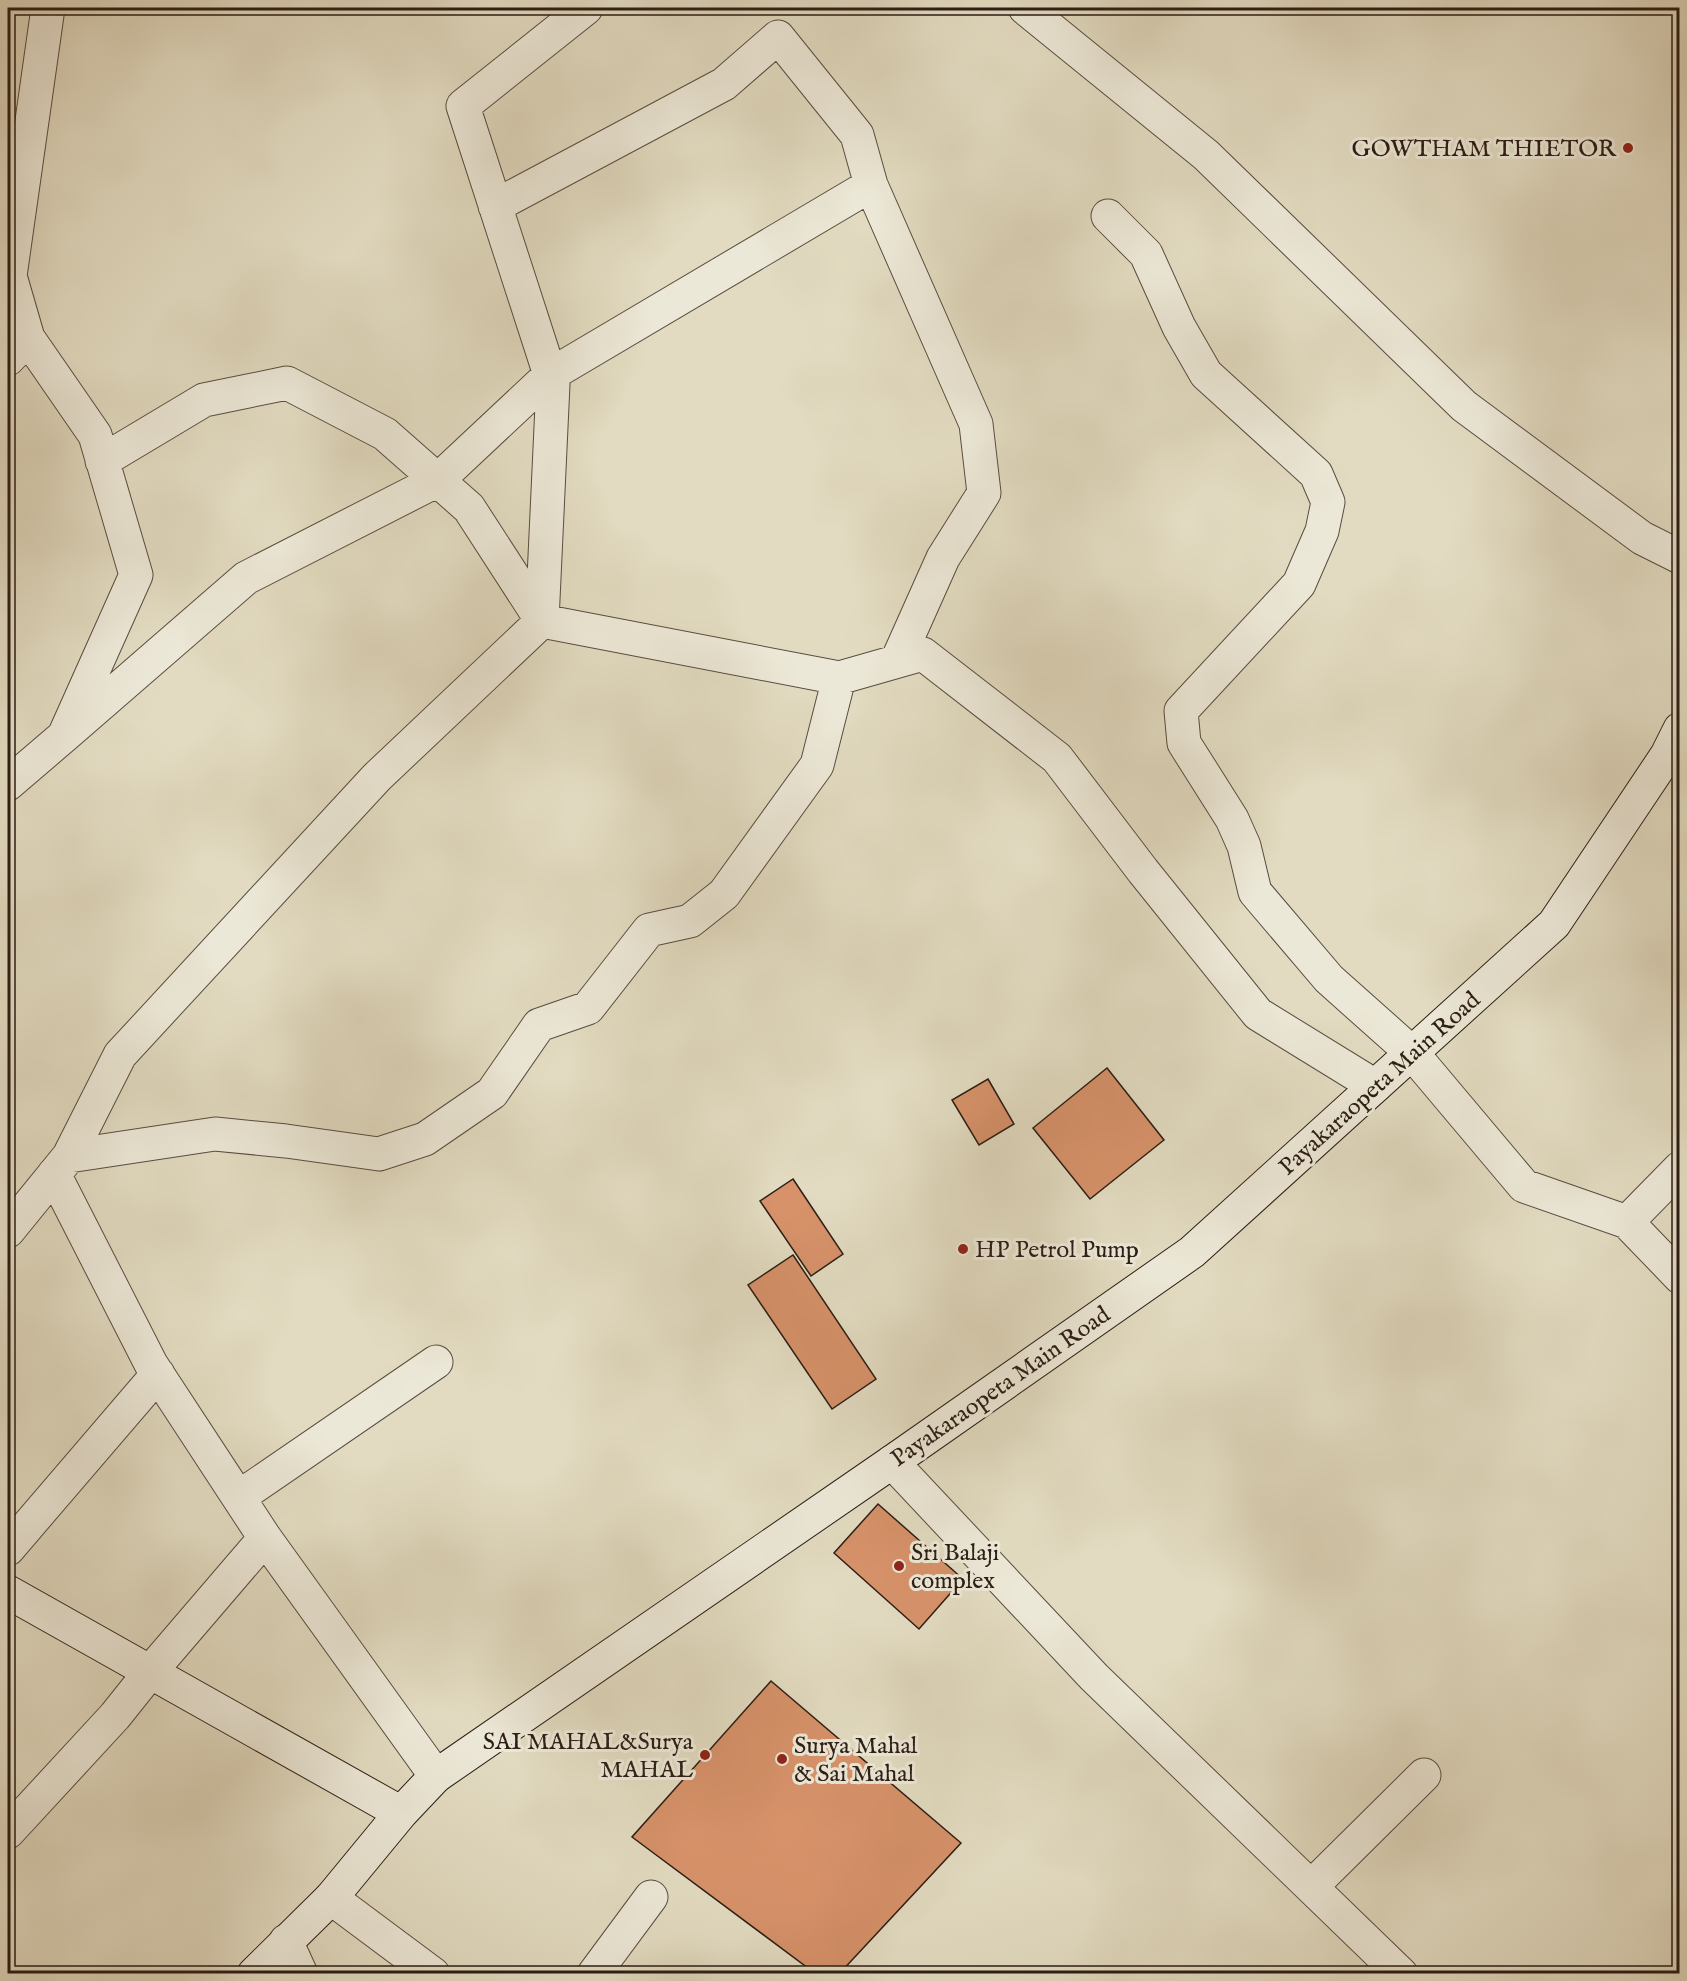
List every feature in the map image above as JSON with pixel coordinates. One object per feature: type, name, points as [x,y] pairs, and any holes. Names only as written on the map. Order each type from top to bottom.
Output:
[{"type":"street","points":[[48,8],[10,276],[14,343],[95,435],[136,575],[64,736]]},
{"type":"street","points":[[8,1232],[62,1165],[120,1055],[377,777],[542,621],[553,384],[463,106],[586,8]]},
{"type":"street","points":[[1025,8],[1206,155],[1464,406],[1642,538],[1680,557]]},
{"type":"street","points":[[495,206],[724,84],[778,37],[857,135],[871,185],[976,424],[984,493],[944,558],[897,661]]},
{"type":"street","points":[[8,784],[246,578],[438,480],[549,375],[871,185]]},
{"type":"street","points":[[1108,216],[1146,254],[1179,327],[1206,374],[1316,474],[1328,502],[1322,531],[1299,584],[1181,711],[1184,743],[1232,819],[1244,846],[1255,892],[1329,979],[1412,1053],[1524,1186],[1627,1222],[1680,1277]]},
{"type":"street","points":[[102,461],[204,400],[287,383],[385,434],[469,508],[542,621],[839,678],[923,654],[1057,758],[1143,871],[1258,1014],[1375,1086]]},
{"type":"street","points":[[62,1165],[215,1134],[379,1154],[425,1140],[492,1094],[539,1025],[588,1008],[649,930],[690,921],[724,894],[817,765],[839,678]]},
{"type":"street","name":"Payakaraopeta Main Road","points":[[254,1974],[331,1898],[400,1814],[436,1776],[1192,1252],[1554,924],[1667,755],[1680,729]]},
{"type":"street","points":[[62,1165],[151,1364],[265,1538],[436,1776]]},
{"type":"street","points":[[1627,1222],[1680,1168]]},
{"type":"street","points":[[239,1497],[436,1362]]},
{"type":"street","points":[[8,1549],[158,1374]]},
{"type":"street","points":[[892,1462],[1094,1677],[1401,1974]]},
{"type":"street","points":[[8,1832],[114,1716],[265,1538]]},
{"type":"street","points":[[8,1592],[400,1814]]},
{"type":"street","points":[[1312,1886],[1424,1775]]},
{"type":"street","points":[[331,1898],[433,1974]]},
{"type":"street","points":[[594,1974],[651,1898]]},
{"type":"street","points":[[286,1941],[302,1974]]},
{"type":"building","points":[[1107,1068],[1164,1140],[1090,1199],[1033,1128]]},
{"type":"building","points":[[988,1079],[1014,1124],[979,1145],[952,1100]]},
{"type":"building","points":[[793,1179],[843,1254],[811,1276],[760,1201]]},
{"type":"building","points":[[793,1255],[876,1379],[832,1409],[748,1285]]},
{"type":"building","name":"Sri Balaji complex","points":[[878,1504],[963,1579],[919,1629],[834,1553]]},
{"type":"building","name":"Surya Mahal & Sai Mahal","points":[[771,1681],[961,1843],[839,1974],[816,1974],[632,1837]]},
{"type":"place","name":"GOWTHAM THIETOR","points":[[1628,148]]},
{"type":"place","name":"HP Petrol Pump","points":[[963,1249]]},
{"type":"place","name":"Sri Balaji complex","points":[[899,1566]]},
{"type":"place","name":"SAI MAHAL&Surya MAHAL","points":[[705,1755]]},
{"type":"place","name":"Surya Mahal & Sai Mahal","points":[[782,1759]]}]
